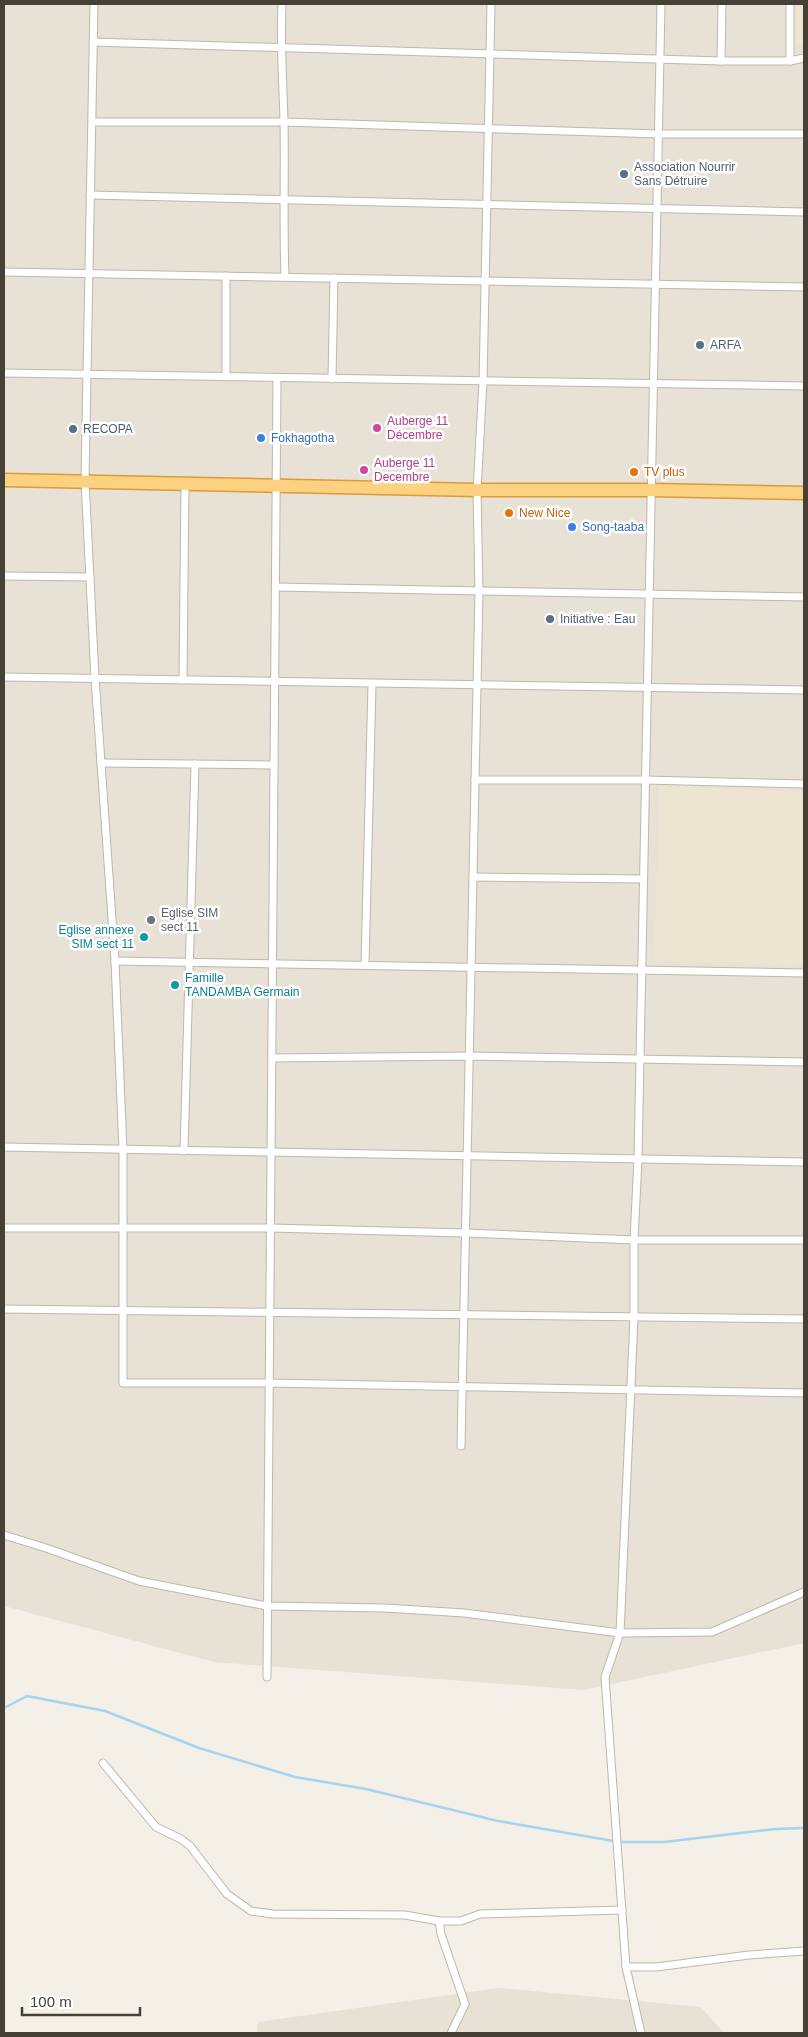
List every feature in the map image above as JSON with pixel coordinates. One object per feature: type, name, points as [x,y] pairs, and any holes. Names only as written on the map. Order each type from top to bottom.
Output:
[{"type":"highway","points":[[4,480],[478,490],[651,490],[804,493]]},
{"type":"street","points":[[94,4],[85,481],[95,678],[115,961],[123,1150],[122,1383],[269,1383],[804,1393]]},
{"type":"street","points":[[282,4],[280,47],[284,122],[285,277]]},
{"type":"street","points":[[461,1446],[479,592],[478,490],[483,382],[491,4]]},
{"type":"street","points":[[641,2033],[626,1967],[605,1677],[620,1633],[634,1317],[634,1240],[638,1159],[661,4]]},
{"type":"street","points":[[721,61],[722,4]]},
{"type":"street","points":[[790,4],[790,61]]},
{"type":"street","points":[[93,42],[721,61],[790,61],[804,58]]},
{"type":"street","points":[[93,122],[284,122],[659,134],[804,134]]},
{"type":"street","points":[[90,195],[804,212]]},
{"type":"street","points":[[4,272],[804,287]]},
{"type":"street","points":[[226,276],[226,377]]},
{"type":"street","points":[[332,379],[334,278]]},
{"type":"street","points":[[4,373],[804,386]]},
{"type":"street","points":[[266,1677],[277,378]]},
{"type":"street","points":[[183,680],[185,483]]},
{"type":"street","points":[[4,576],[90,577]]},
{"type":"street","points":[[276,587],[804,597]]},
{"type":"street","points":[[4,677],[804,690]]},
{"type":"street","points":[[365,966],[372,684]]},
{"type":"street","points":[[101,763],[274,765]]},
{"type":"street","points":[[184,1151],[196,764]]},
{"type":"street","points":[[475,780],[646,780],[804,784]]},
{"type":"street","points":[[473,877],[643,879]]},
{"type":"street","points":[[115,961],[642,969],[804,974]]},
{"type":"street","points":[[272,1058],[469,1056],[804,1062]]},
{"type":"street","points":[[4,1148],[804,1162]]},
{"type":"street","points":[[4,1228],[270,1228],[634,1240],[804,1240]]},
{"type":"street","points":[[4,1309],[804,1319]]},
{"type":"street","points":[[4,1535],[139,1581],[267,1606],[385,1608],[464,1613],[620,1633],[712,1632],[804,1592]]},
{"type":"street","points":[[103,1763],[156,1827],[181,1838],[190,1846],[228,1894],[252,1911],[273,1914],[405,1915],[439,1921],[461,1921],[480,1914],[622,1910]]},
{"type":"street","points":[[439,1921],[441,1934],[465,2004],[451,2033]]},
{"type":"street","points":[[626,1967],[656,1967],[749,1955],[804,1951]]},
{"type":"shaded area","points":[[4,4],[804,4],[804,1643],[584,1690],[214,1662],[4,1606]]},
{"type":"shaded area","points":[[793,4],[804,4],[804,46],[792,44]]},
{"type":"shaded area","points":[[659,786],[804,792],[804,965],[654,961]]},
{"type":"shaded area","points":[[499,1988],[701,2007],[724,2033],[257,2033],[258,2022]]},
{"type":"waterway","points":[[4,1706],[6,1707],[27,1696],[105,1711],[199,1748],[295,1777],[366,1789],[498,1821],[619,1842],[664,1842],[775,1829],[804,1828]]},
{"type":"place","name":"Association Nourrir Sans Détruire","points":[[624,174]]},
{"type":"place","name":"ARFA","points":[[700,345]]},
{"type":"place","name":"Auberge 11 Décembre","points":[[377,428]]},
{"type":"place","name":"RECOPA","points":[[73,429]]},
{"type":"place","name":"Fokhagotha","points":[[261,438]]},
{"type":"place","name":"Auberge 11 Decembre","points":[[364,470]]},
{"type":"place","name":"TV plus","points":[[634,472]]},
{"type":"place","name":"New Nice","points":[[509,513]]},
{"type":"place","name":"Song-taaba","points":[[572,527]]},
{"type":"place","name":"Initiative : Eau","points":[[550,619]]},
{"type":"place","name":"Eglise SIM sect 11","points":[[151,920]]},
{"type":"place","name":"Eglise annexe SIM sect 11","points":[[144,937]]},
{"type":"place","name":"Famille TANDAMBA Germain","points":[[175,985]]}]
